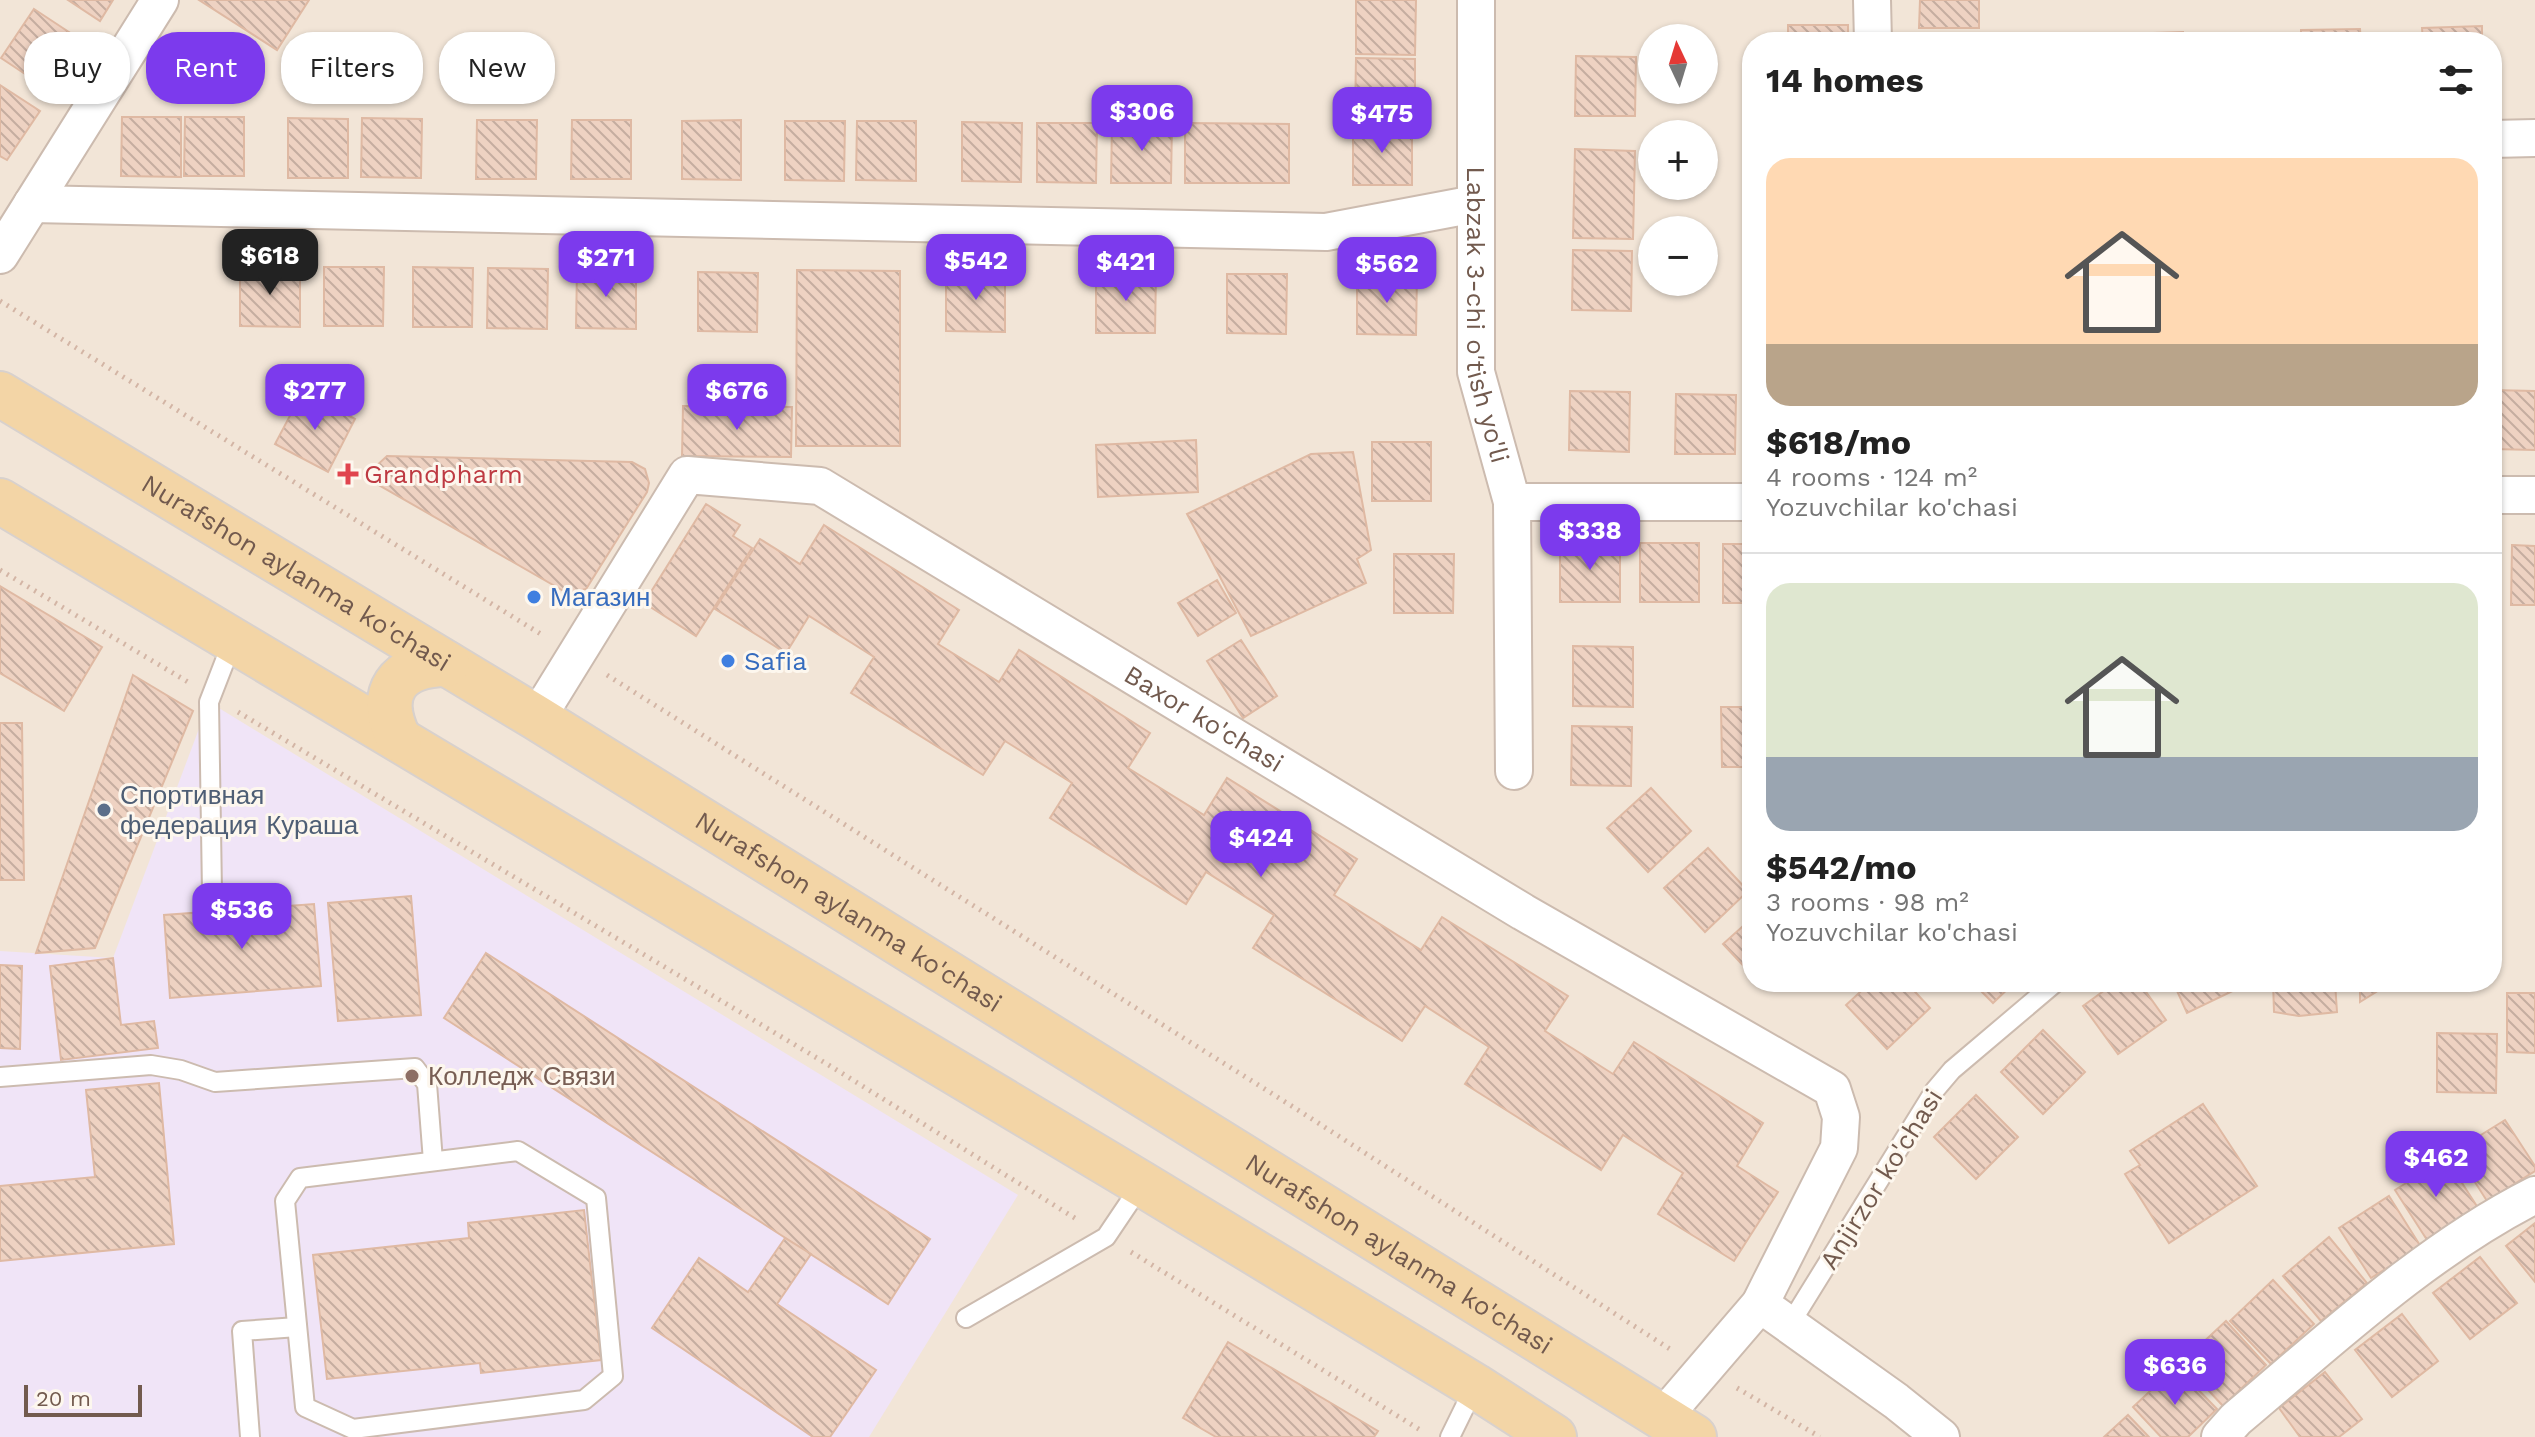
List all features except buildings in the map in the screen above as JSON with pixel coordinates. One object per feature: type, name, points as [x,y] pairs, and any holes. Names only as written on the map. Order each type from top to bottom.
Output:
[{"type":"main road","name":"Nurafshon aylanma ko'chasi","points":[[0,394],[537,718],[1678,1427]]},
{"type":"main road","points":[[0,501],[1142,1184],[1554,1437]]},
{"type":"main road","points":[[399,739],[389,710],[395,682],[415,668],[447,664]]},
{"type":"street","points":[[0,255],[160,0]]},
{"type":"street","name":"Labzak 3-chi o'tish yo'li","points":[[1476,0],[1476,372],[1512,502],[1514,771]]},
{"type":"street","points":[[1872,0],[1873,32]]},
{"type":"street","points":[[2502,139],[2535,138]]},
{"type":"street","points":[[32,204],[1326,232],[1475,204]]},
{"type":"street","name":"Baxor ko'chasi","points":[[537,718],[687,475],[820,486],[1523,912],[1832,1089],[1841,1117],[1839,1148],[1760,1304],[1703,1368],[1678,1427]]},
{"type":"street","points":[[2502,495],[2535,495]]},
{"type":"street","points":[[1512,502],[1742,502]]},
{"type":"street","points":[[2220,1437],[2236,1419],[2382,1296],[2502,1211],[2535,1195]]},
{"type":"street","points":[[1760,1304],[1941,1437]]},
{"type":"lane","points":[[212,892],[209,702],[233,640]]},
{"type":"lane","name":"Anjirzor ko'chasi","points":[[1790,1324],[1935,1090],[1952,1070],[2044,992]]},
{"type":"lane","points":[[0,1077],[151,1065],[181,1070],[215,1082],[415,1068],[427,1084],[433,1161]]},
{"type":"lane","points":[[518,1151],[596,1198],[613,1376],[584,1400],[353,1429],[305,1407],[297,1327],[285,1201],[300,1178],[518,1151]]},
{"type":"lane","points":[[966,1318],[1106,1237],[1142,1184]]},
{"type":"lane","points":[[250,1437],[242,1331],[297,1327]]},
{"type":"lane","points":[[1450,1437],[1475,1386]]},
{"type":"path","points":[[0,301],[576,656],[1703,1368],[1820,1437]]},
{"type":"path","points":[[0,570],[827,1064],[1432,1437]]},
{"type":"shaded area","points":[[0,0],[2535,0],[2535,1437],[0,1437]]},
{"type":"shaded area","name":"Колледж Связи","points":[[209,702],[1018,1195],[869,1437],[0,1437],[0,951],[113,958]]},
{"type":"place","name":"Grandpharm","points":[[348,474]]},
{"type":"place","name":"Магазин","points":[[534,597]]},
{"type":"place","name":"Safia","points":[[728,661]]},
{"type":"place","name":"Спортивная федерация Кураша","points":[[104,810]]},
{"type":"place","name":"Колледж Связи","points":[[412,1076]]}]
